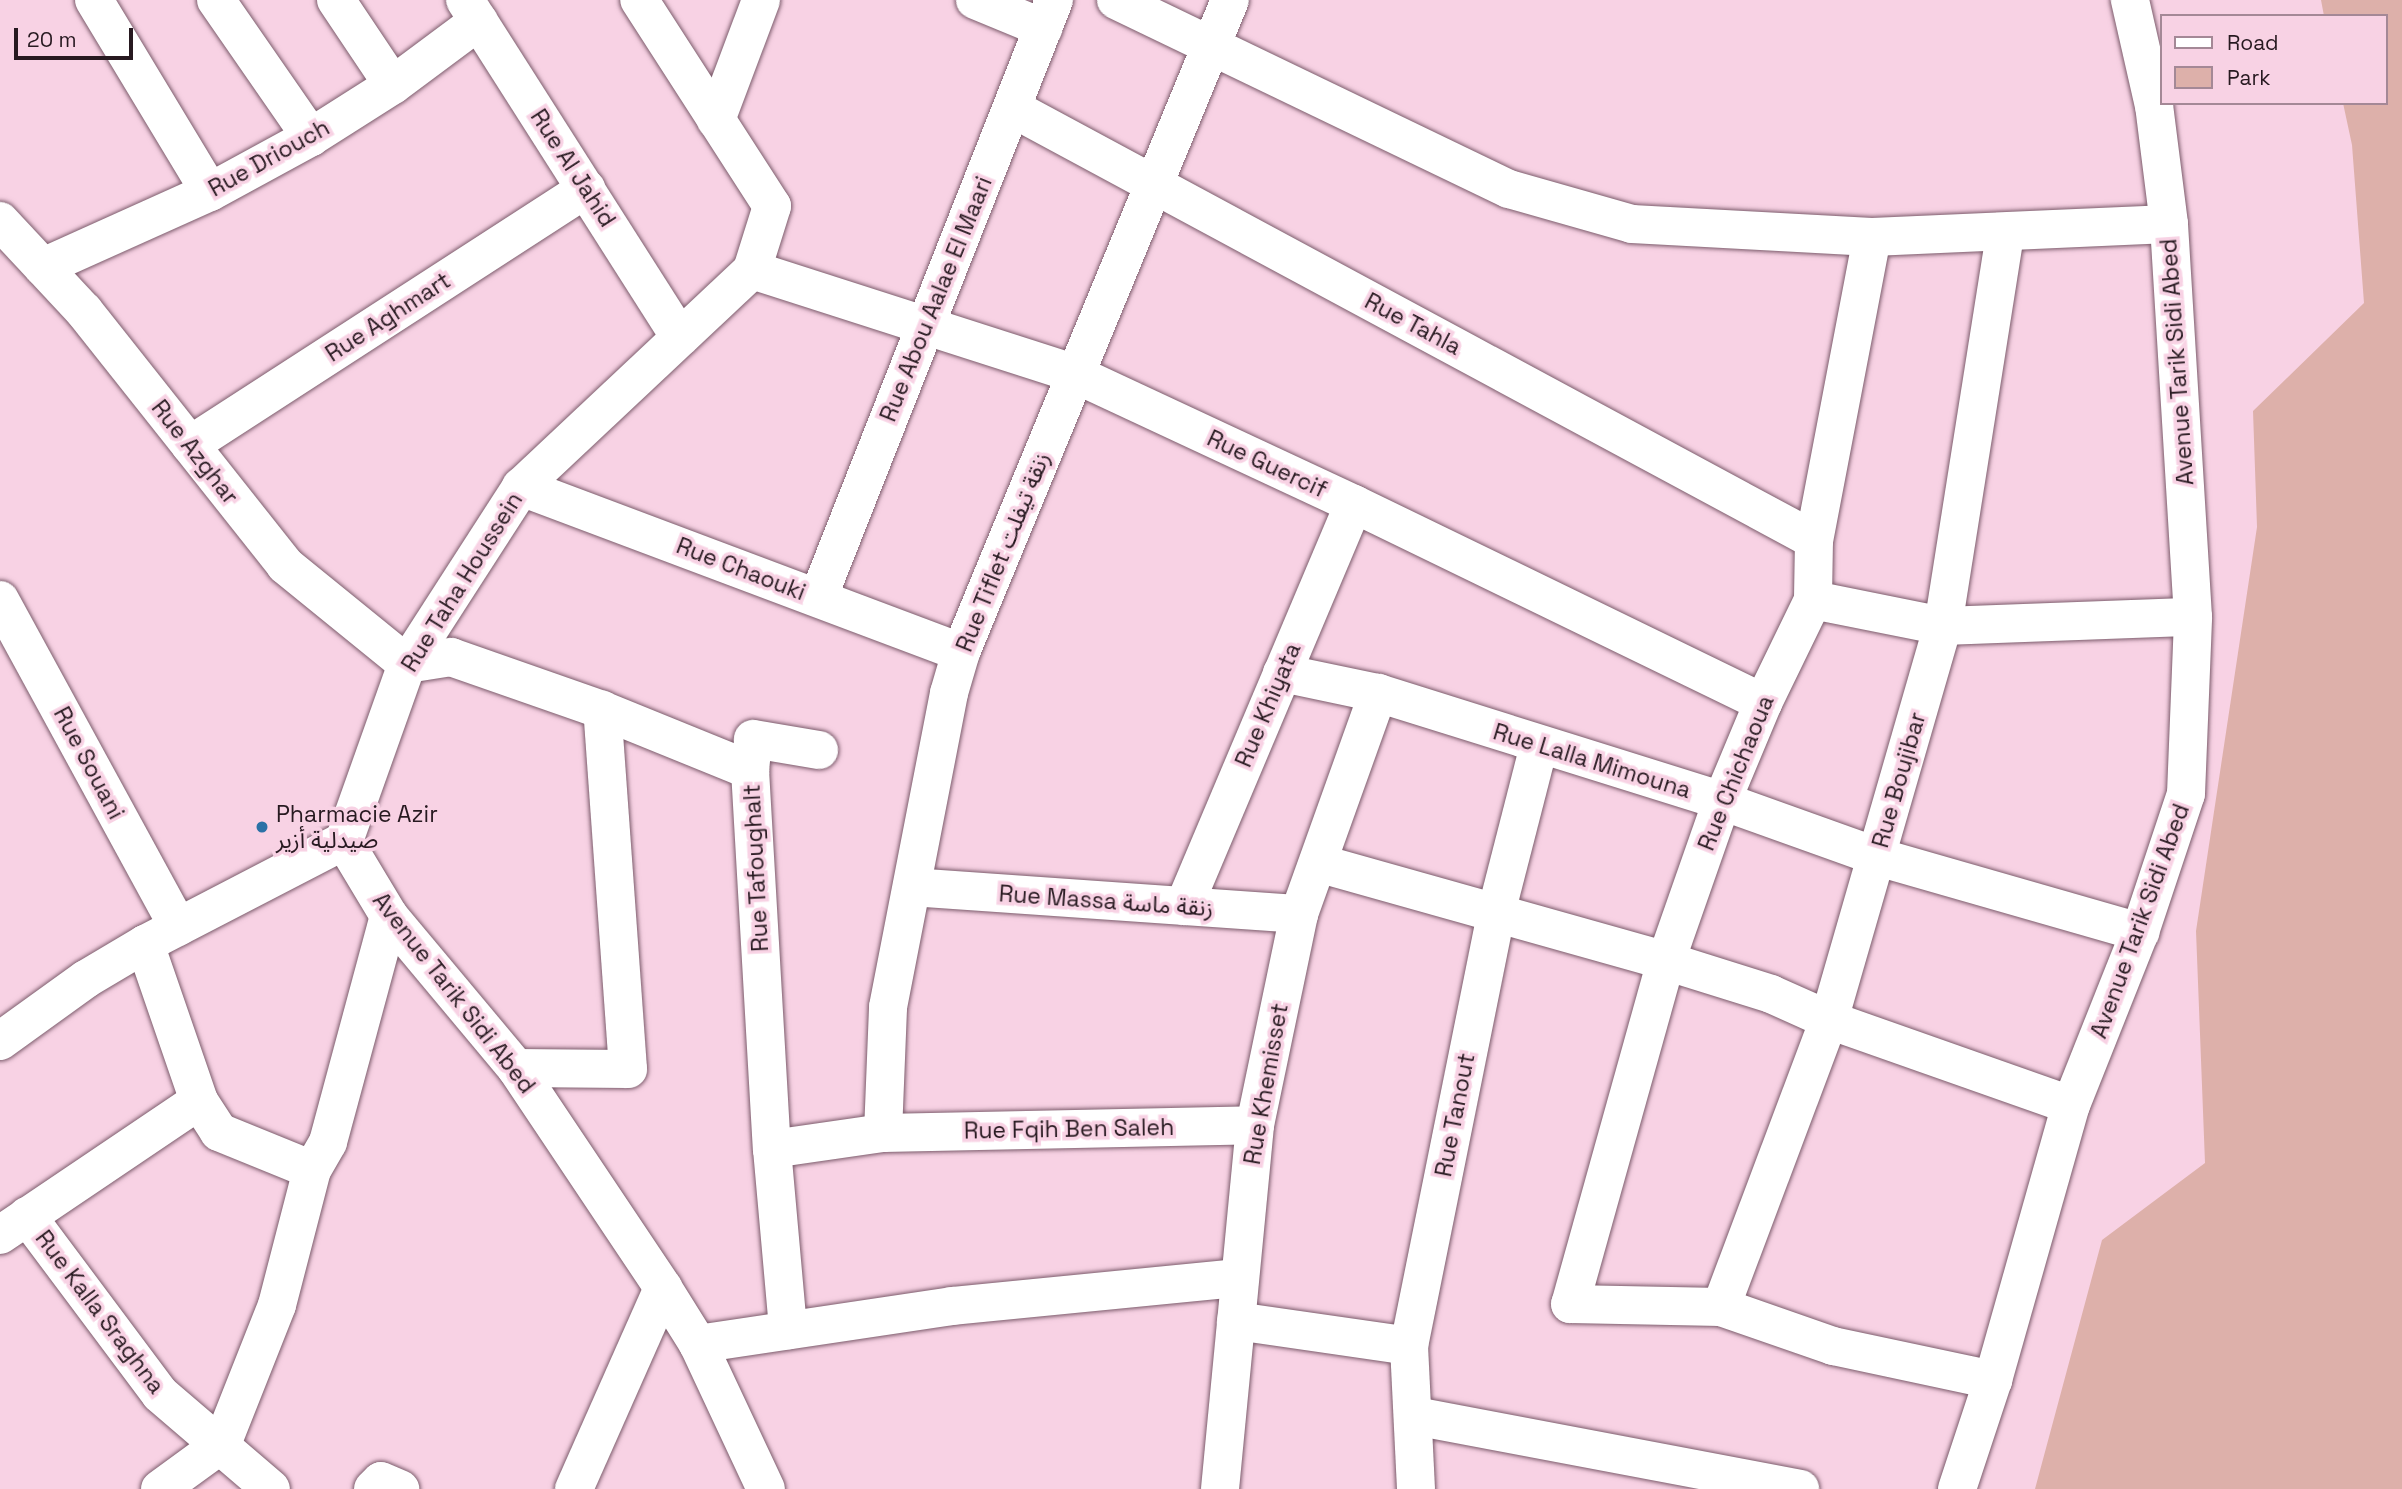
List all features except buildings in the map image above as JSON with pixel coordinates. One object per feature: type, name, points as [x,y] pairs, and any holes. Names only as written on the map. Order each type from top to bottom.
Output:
[{"type":"street","points":[[94,0],[210,192]]},
{"type":"street","points":[[216,0],[311,137]]},
{"type":"street","points":[[336,0],[393,85]]},
{"type":"street","points":[[639,0],[716,120]]},
{"type":"street","points":[[716,120],[761,0]]},
{"type":"street","points":[[975,0],[1049,14]]},
{"type":"street","points":[[1116,0],[1508,189],[1632,224],[1872,237],[2169,225]]},
{"type":"street","name":"Rue Tiflet زنقة تيفلت","points":[[883,1133],[888,1007],[949,693],[961,652],[1230,0]]},
{"type":"street","name":"Avenue Tarik Sidi Abed","points":[[1957,1489],[1993,1380],[2071,1105],[2140,932],[2186,794],[2193,617],[2169,225],[2154,106],[2130,0]]},
{"type":"street","name":"Rue Driouch","points":[[43,267],[210,192],[311,137],[393,85],[472,11]]},
{"type":"street","name":"Rue Al Jahid","points":[[472,11],[680,337]]},
{"type":"street","name":"Rue Abou Aalae El Maari","points":[[818,598],[1049,14]]},
{"type":"street","name":"Rue Tahla","points":[[1012,108],[1814,540]]},
{"type":"street","name":"Rue Taha Houssein","points":[[344,841],[407,664],[521,486],[752,270],[772,206],[716,120]]},
{"type":"street","name":"Rue Aghmart","points":[[190,445],[586,189]]},
{"type":"street","name":"Rue Azghar","points":[[0,221],[83,311],[285,565],[407,664]]},
{"type":"street","name":"Rue Boujibar","points":[[1721,1307],[1829,1020],[1943,626],[2006,233]]},
{"type":"street","name":"Rue Chichaoua","points":[[1721,1307],[1570,1304],[1666,961],[1723,801],[1763,703],[1812,600],[1814,540],[1872,237]]},
{"type":"street","name":"Rue Guercif","points":[[752,270],[1075,374],[1354,504],[1763,703]]},
{"type":"street","name":"Rue Chaouki","points":[[521,486],[961,652]]},
{"type":"street","name":"Rue Khiyata","points":[[1184,906],[1354,504]]},
{"type":"street","name":"Rue Souani","points":[[0,600],[161,935],[200,1101],[219,1132],[313,1170]]},
{"type":"street","points":[[1812,600],[1943,626],[2193,617]]},
{"type":"street","name":"Rue Tafoughalt","points":[[407,664],[451,657],[602,710],[750,770],[772,1149],[788,1330]]},
{"type":"street","name":"Rue Lalla Mimouna","points":[[1282,673],[1378,693],[1539,746],[1723,801],[1878,857],[2140,932]]},
{"type":"street","name":"Rue Khemisset","points":[[1220,1489],[1238,1278],[1255,1125],[1299,914],[1378,693]]},
{"type":"street","points":[[516,1068],[628,1069],[602,710]]},
{"type":"street","points":[[750,770],[754,739],[820,750]]},
{"type":"street","name":"Rue Tanout","points":[[1416,1489],[1415,1416],[1409,1346],[1496,913],[1539,746]]},
{"type":"street","points":[[0,1041],[86,979],[161,935],[344,841]]},
{"type":"street","name":"Avenue Tarik Sidi Abed","points":[[344,841],[388,916],[516,1068],[663,1288],[698,1344],[766,1489]]},
{"type":"street","points":[[1318,863],[1666,961],[1771,994],[1829,1020],[2071,1105]]},
{"type":"street","name":"Rue Massa زنقة ماسة","points":[[912,887],[1299,914]]},
{"type":"street","points":[[160,1489],[222,1444],[277,1305],[313,1170],[328,1142],[388,916]]},
{"type":"street","points":[[13,1226],[200,1101]]},
{"type":"street","name":"Rue Fqih Ben Saleh","points":[[772,1149],[883,1133],[1255,1125]]},
{"type":"street","name":"Rue Kalla Sraghna","points":[[13,1226],[160,1394],[222,1444],[271,1489]]},
{"type":"street","points":[[698,1344],[980,1303],[1238,1278]]},
{"type":"street","points":[[574,1489],[663,1288]]},
{"type":"street","points":[[1721,1307],[1833,1346],[1993,1380]]},
{"type":"street","points":[[1236,1321],[1409,1346]]},
{"type":"street","points":[[1415,1416],[1800,1489]]},
{"type":"street","points":[[373,1489],[381,1481],[400,1489]]},
{"type":"green space","points":[[2321,0],[2402,0],[2402,1489],[2035,1489],[2102,1240],[2205,1163],[2196,931],[2257,527],[2253,411],[2364,303],[2352,145],[2343,105],[2388,105],[2388,14],[2324,14]]},
{"type":"place","name":"Pharmacie Azir صيدلية أزير","points":[[262,827]]}]
